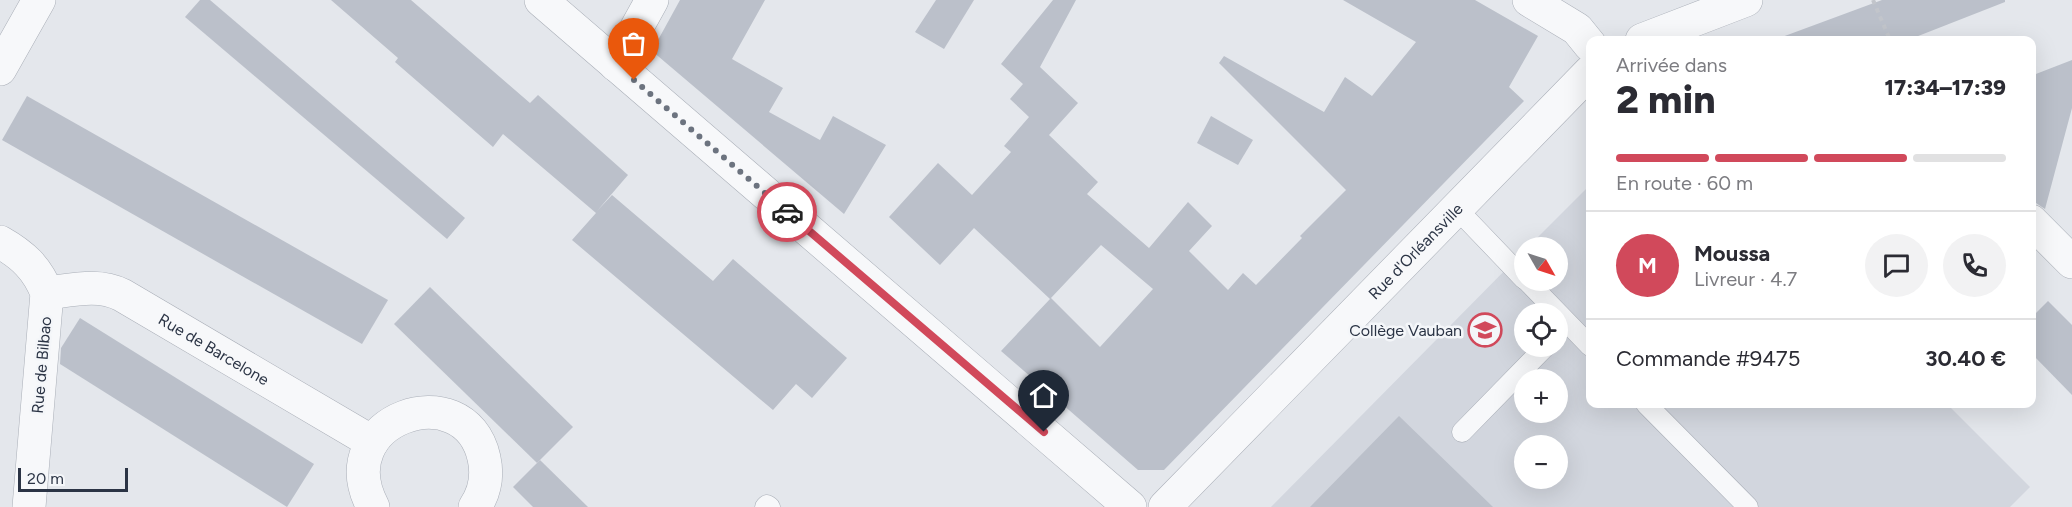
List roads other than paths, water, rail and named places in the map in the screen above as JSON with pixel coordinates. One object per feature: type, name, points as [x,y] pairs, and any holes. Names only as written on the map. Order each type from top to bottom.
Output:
[{"type":"street","points":[[0,69],[39,0]]},
{"type":"street","points":[[541,0],[1130,507]]},
{"type":"street","points":[[616,65],[652,0]]},
{"type":"street","points":[[1530,0],[1570,25],[1586,41]]},
{"type":"street","points":[[1652,36],[1746,0]]},
{"type":"street","name":"Rue d'Orléansville","points":[[1165,507],[1586,76]]},
{"type":"street","points":[[2036,226],[2072,262]]},
{"type":"street","name":"Rue de Bilbao","points":[[0,242],[29,263],[40,276],[47,293],[29,507]]},
{"type":"street","name":"Rue de Barcelone","points":[[47,293],[96,287],[116,292],[372,442]]},
{"type":"street","points":[[373,507],[365,489],[363,470],[372,442],[392,421],[411,414],[430,412],[450,417],[458,422],[473,435],[478,443],[484,462],[486,481],[476,507]]},
{"type":"lane","points":[[1456,208],[1514,269]]},
{"type":"lane","points":[[1533,291],[1542,303]]},
{"type":"lane","points":[[1568,333],[1586,344]]},
{"type":"lane","points":[[1462,432],[1535,357]]},
{"type":"lane","points":[[1650,408],[1748,507]]},
{"type":"lane","points":[[765,507],[767,505],[770,507]]},
{"type":"place","name":"Collège Vauban","points":[[1485,330]]}]
